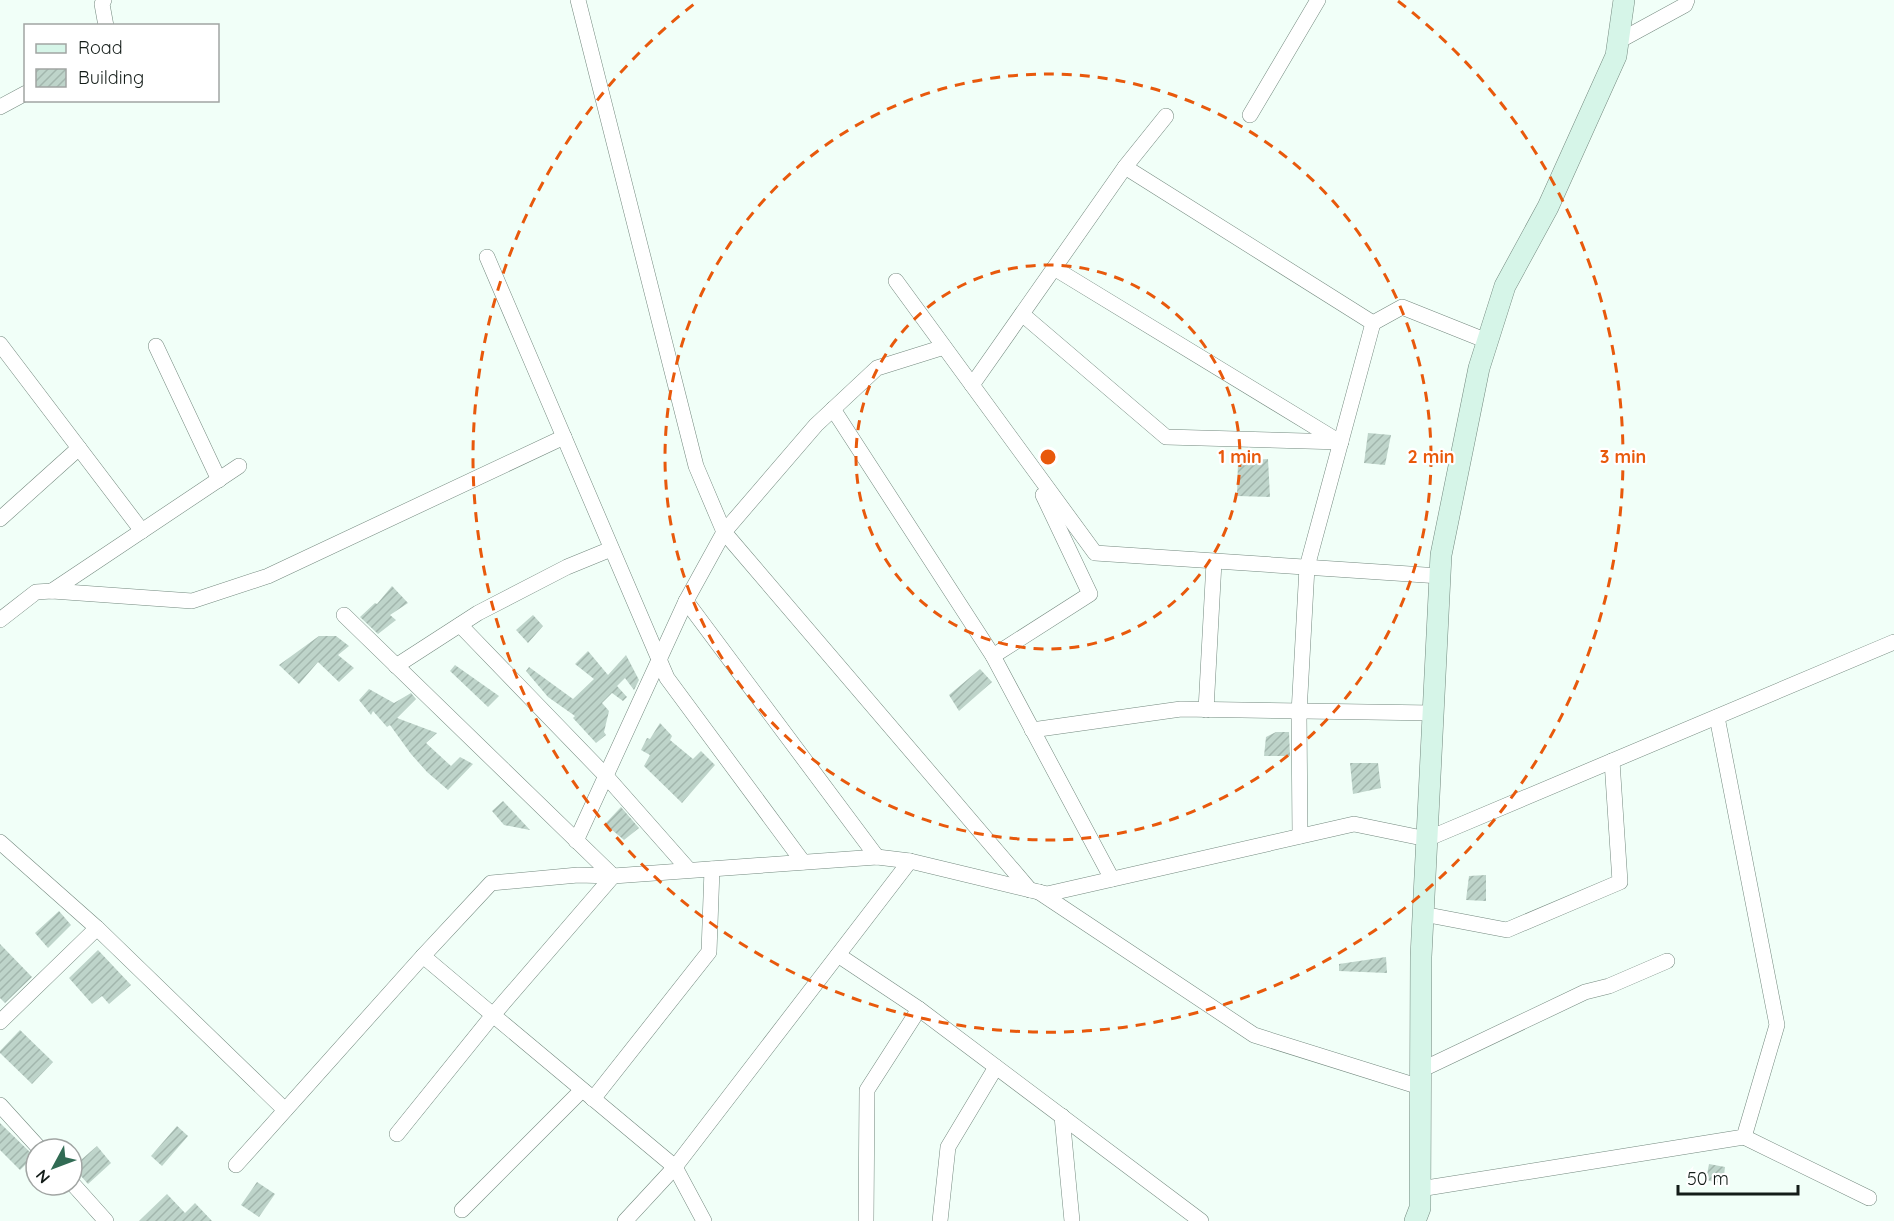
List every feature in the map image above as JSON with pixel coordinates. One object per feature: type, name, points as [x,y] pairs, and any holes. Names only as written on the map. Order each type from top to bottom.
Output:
[{"type":"main road","points":[[1415,1221],[1420,1208],[1423,914],[1441,555],[1479,368],[1505,286],[1548,207],[1616,56],[1624,0]]},
{"type":"street","points":[[105,0],[102,4],[106,24]]},
{"type":"street","points":[[578,0],[696,466],[724,532],[1035,891],[1254,1035],[1420,1079],[1585,992],[1609,986],[1667,962]]},
{"type":"street","points":[[1250,115],[1318,0]]},
{"type":"street","points":[[1619,41],[1685,5],[1687,0]]},
{"type":"street","points":[[0,107],[24,94]]},
{"type":"street","points":[[972,385],[1125,167],[1166,116]]},
{"type":"street","points":[[1125,167],[1373,323]]},
{"type":"street","points":[[487,257],[667,678],[803,862]]},
{"type":"street","points":[[1054,268],[1341,442]]},
{"type":"street","points":[[896,281],[1095,554],[1440,576]]},
{"type":"street","points":[[1300,836],[1299,711],[1307,567],[1373,323],[1402,307],[1487,341]]},
{"type":"street","points":[[1022,314],[1166,437],[1341,442]]},
{"type":"street","points":[[0,344],[142,531]]},
{"type":"street","points":[[156,346],[219,480]]},
{"type":"street","points":[[576,841],[686,601],[724,532],[816,425],[877,368],[944,347]]},
{"type":"street","points":[[833,409],[993,656],[1112,879]]},
{"type":"street","points":[[0,620],[36,592],[52,591],[192,601],[268,576],[564,437]]},
{"type":"street","points":[[0,519],[80,448]]},
{"type":"street","points":[[993,656],[1090,594],[1029,463]]},
{"type":"street","points":[[52,591],[239,466]]},
{"type":"street","points":[[396,666],[478,613],[567,567],[611,549]]},
{"type":"street","points":[[1206,710],[1214,562]]},
{"type":"street","points":[[686,601],[877,857]]},
{"type":"street","points":[[344,615],[613,876]]},
{"type":"street","points":[[460,625],[606,776],[689,870]]},
{"type":"street","points":[[236,1165],[491,883],[578,875],[613,876],[877,857],[910,861],[1047,894],[1354,824],[1427,839],[1894,642]]},
{"type":"street","points":[[1032,729],[1181,710],[1433,713]]},
{"type":"street","points":[[1717,717],[1777,1025],[1744,1137]]},
{"type":"street","points":[[1423,914],[1507,930],[1620,882],[1612,761]]},
{"type":"street","points":[[0,842],[98,928],[285,1110]]},
{"type":"street","points":[[625,1221],[675,1167],[910,861]]},
{"type":"street","points":[[462,1210],[588,1094],[709,952],[712,869]]},
{"type":"street","points":[[397,1134],[493,1015],[613,876]]},
{"type":"street","points":[[0,1022],[98,928]]},
{"type":"street","points":[[838,955],[919,1009],[1201,1221]]},
{"type":"street","points":[[423,956],[675,1167],[704,1221]]},
{"type":"street","points":[[867,1221],[867,1090],[919,1009]]},
{"type":"street","points":[[940,1221],[948,1147],[996,1067]]},
{"type":"street","points":[[0,1105],[29,1137]]},
{"type":"street","points":[[1062,1116],[1072,1221]]},
{"type":"street","points":[[1420,1188],[1744,1137],[1869,1198]]},
{"type":"street","points":[[84,1197],[106,1221]]},
{"type":"building","points":[[1368,433],[1391,435],[1385,465],[1364,463]]},
{"type":"building","points":[[1268,459],[1270,497],[1237,496],[1238,461]]},
{"type":"building","points":[[392,586],[408,603],[390,615],[396,620],[378,634],[360,617],[375,603],[377,604]]},
{"type":"building","points":[[533,615],[543,626],[528,643],[516,630]]},
{"type":"building","points":[[319,636],[336,636],[349,646],[338,655],[354,668],[339,682],[318,662],[299,684],[279,665]]},
{"type":"building","points":[[588,651],[608,675],[626,655],[639,680],[634,690],[625,678],[617,686],[627,697],[623,701],[612,693],[602,703],[609,711],[604,732],[606,735],[596,743],[573,718],[575,716],[548,697],[526,671],[529,667],[573,699],[594,679],[575,664]]},
{"type":"building","points":[[455,665],[499,696],[488,707],[450,671]]},
{"type":"building","points":[[980,669],[992,682],[959,711],[949,695]]},
{"type":"building","points":[[369,689],[394,703],[411,693],[416,699],[397,718],[437,733],[426,743],[451,766],[460,757],[473,764],[448,790],[427,772],[390,725],[387,727],[373,711],[371,715],[359,700]]},
{"type":"building","points":[[660,723],[672,736],[670,740],[693,759],[701,751],[715,765],[682,803],[644,766],[650,755],[641,750],[647,738],[650,739]]},
{"type":"building","points":[[1276,732],[1289,732],[1290,756],[1264,756],[1266,737]]},
{"type":"building","points":[[1350,763],[1378,763],[1381,788],[1353,794]]},
{"type":"building","points":[[503,801],[530,830],[504,825],[492,811]]},
{"type":"building","points":[[621,807],[639,828],[624,840],[605,824]]},
{"type":"building","points":[[1486,875],[1486,901],[1466,900],[1469,876]]},
{"type":"building","points":[[59,911],[71,925],[48,948],[35,933]]},
{"type":"building","points":[[0,944],[32,977],[5,1003],[0,998]]},
{"type":"building","points":[[98,950],[131,985],[109,1004],[102,996],[92,1004],[69,978]]},
{"type":"building","points":[[1386,957],[1387,973],[1339,971],[1339,964]]},
{"type":"building","points":[[20,1030],[53,1062],[32,1084],[0,1053]]},
{"type":"building","points":[[0,1123],[24,1146],[24,1166],[20,1170],[0,1150]]},
{"type":"building","points":[[177,1126],[188,1136],[162,1166],[151,1156]]},
{"type":"building","points":[[97,1146],[111,1163],[88,1184],[84,1179],[84,1157]]},
{"type":"building","points":[[1709,1164],[1725,1167],[1723,1184],[1706,1180]]},
{"type":"building","points":[[257,1182],[275,1194],[259,1217],[241,1205]]},
{"type":"building","points":[[167,1194],[185,1213],[195,1203],[212,1221],[139,1221]]}]
